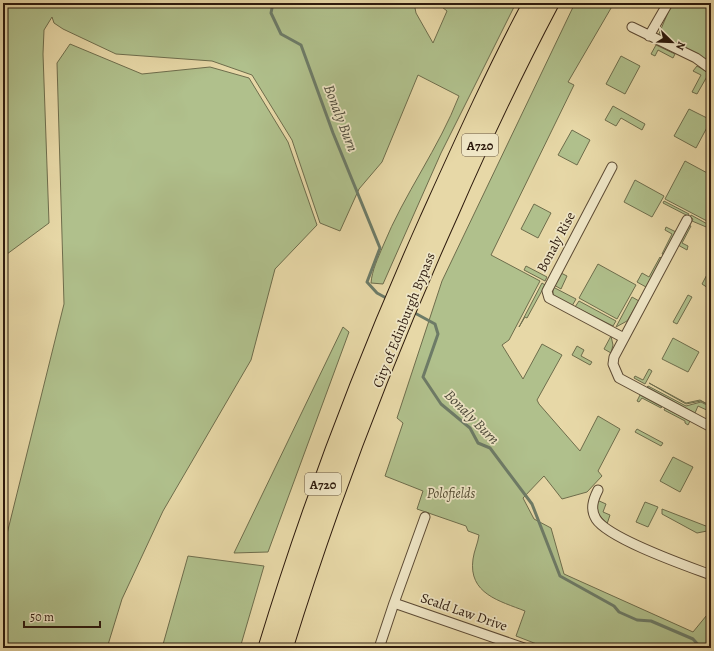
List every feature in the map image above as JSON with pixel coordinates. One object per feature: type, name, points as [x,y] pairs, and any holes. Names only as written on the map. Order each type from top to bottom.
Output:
[{"type":"highway","name":"City of Edinburgh Bypass","points":[[267,648],[295,561],[328,467],[408,285],[457,156],[532,3]]},
{"type":"highway","name":"City of Edinburgh Bypass","points":[[408,285],[471,164],[550,3]]},
{"type":"highway","name":"City of Edinburgh Bypass","points":[[284,648],[391,325]]},
{"type":"street","points":[[649,36],[668,3]]},
{"type":"street","points":[[632,27],[696,58],[711,70]]},
{"type":"street","name":"Bonaly Rise","points":[[612,167],[548,291],[549,298],[624,338]]},
{"type":"street","points":[[687,220],[614,357],[613,364],[618,378],[711,427]]},
{"type":"street","points":[[598,490],[594,498],[593,510],[597,520],[610,532],[648,551],[711,575]]},
{"type":"street","points":[[379,648],[425,517]]},
{"type":"street","name":"Scald Law Drive","points":[[394,603],[524,648]]},
{"type":"green space","points":[[3,3],[414,3],[416,13],[433,43],[447,11],[437,3],[516,3],[441,153],[383,284],[371,283],[377,260],[391,227],[442,134],[459,96],[418,75],[382,162],[359,189],[340,231],[320,223],[292,140],[252,75],[212,61],[116,54],[63,29],[54,23],[52,17],[44,30],[43,54],[49,223],[3,257]]},
{"type":"green space","name":"Polofields","points":[[575,3],[614,3],[568,82],[574,85],[491,255],[540,281],[509,340],[502,345],[523,379],[542,344],[562,355],[537,400],[539,404],[580,451],[598,416],[620,429],[598,471],[602,476],[587,492],[562,499],[544,476],[523,498],[534,519],[551,528],[564,574],[693,632],[711,610],[711,648],[547,648],[516,636],[525,611],[506,604],[488,594],[481,588],[476,580],[473,571],[473,559],[479,535],[468,531],[466,526],[417,509],[423,491],[385,476],[403,423],[397,418],[442,281]]},
{"type":"green space","points":[[672,3],[711,3],[711,62],[658,36]]},
{"type":"green space","points":[[70,44],[142,74],[210,67],[249,78],[288,142],[317,225],[275,269],[251,360],[163,511],[122,599],[107,648],[3,648],[3,550],[64,304],[57,63]]},
{"type":"green space","points":[[656,45],[675,54],[673,58],[658,50],[655,56],[651,54]]},
{"type":"green space","points":[[621,56],[640,66],[625,94],[606,84]]},
{"type":"green space","points":[[697,66],[709,73],[697,94],[692,92],[701,75],[693,71]]},
{"type":"green space","points":[[613,106],[645,124],[642,130],[621,118],[616,126],[605,120]]},
{"type":"green space","points":[[689,109],[711,120],[696,148],[674,136]]},
{"type":"green space","points":[[572,130],[590,140],[577,165],[558,155]]},
{"type":"green space","points":[[685,161],[711,175],[711,213],[707,221],[665,199]]},
{"type":"green space","points":[[635,180],[664,196],[652,217],[624,202]]},
{"type":"green space","points":[[664,201],[689,214],[688,216],[663,203]]},
{"type":"green space","points":[[534,204],[551,213],[538,238],[521,229]]},
{"type":"green space","points":[[691,215],[711,226],[711,229],[692,221],[693,219],[690,217]]},
{"type":"green space","points":[[688,225],[691,226],[682,243],[688,246],[687,250],[678,245]]},
{"type":"green space","points":[[666,227],[676,232],[664,255],[662,254],[672,234],[665,230]]},
{"type":"green space","points":[[660,257],[662,259],[646,287],[637,282],[642,273],[649,277]]},
{"type":"green space","points":[[598,264],[636,285],[617,319],[579,298]]},
{"type":"green space","points":[[526,266],[547,277],[545,281],[524,270]]},
{"type":"green space","points":[[711,267],[711,290],[702,284]]},
{"type":"green space","points":[[561,273],[567,276],[561,289],[554,285]]},
{"type":"green space","points":[[542,283],[545,285],[527,318],[525,317],[519,327]]},
{"type":"green space","points":[[553,287],[576,299],[572,306],[553,295]]},
{"type":"green space","points":[[688,295],[692,297],[677,324],[673,322]]},
{"type":"green space","points":[[632,297],[639,301],[627,321],[616,327]]},
{"type":"green space","points":[[579,301],[616,321],[613,326],[575,307]]},
{"type":"green space","points":[[343,327],[349,332],[268,552],[234,553]]},
{"type":"green space","points":[[611,336],[613,345],[611,353],[604,349]]},
{"type":"green space","points":[[673,338],[699,352],[688,372],[662,359]]},
{"type":"green space","points":[[577,346],[584,350],[581,356],[592,362],[590,365],[572,355]]},
{"type":"green space","points":[[649,369],[652,371],[645,384],[634,378],[635,376],[643,380]]},
{"type":"green space","points":[[649,383],[686,403],[700,400],[711,406],[701,401],[686,404]]},
{"type":"green space","points":[[648,386],[686,406],[701,402],[711,407],[711,412],[698,406],[695,413],[647,387]]},
{"type":"green space","points":[[640,395],[662,407],[661,408],[642,398],[639,402],[637,401]]},
{"type":"green space","points":[[665,408],[690,421],[688,425],[685,421],[664,410]]},
{"type":"green space","points":[[637,429],[663,443],[661,446],[635,432]]},
{"type":"green space","points":[[673,457],[693,467],[680,492],[660,481]]},
{"type":"green space","points":[[597,500],[606,504],[603,512],[610,515],[607,524],[596,511]]},
{"type":"green space","points":[[645,502],[658,507],[648,527],[636,522]]},
{"type":"green space","points":[[662,509],[711,528],[711,533],[707,531],[697,533],[662,514]]},
{"type":"green space","points":[[188,556],[264,566],[240,648],[162,648]]},
{"type":"waterway","name":"Bonaly Burn","points":[[273,3],[271,13],[281,34],[301,45],[333,133],[380,248],[367,282],[377,293],[388,299]]},
{"type":"waterway","name":"Bonaly Burn","points":[[413,312],[435,324],[438,334],[423,377],[441,404],[470,428],[478,443],[490,448],[532,504],[560,576],[614,606],[619,612],[637,620],[651,621],[693,639],[701,648]]}]
